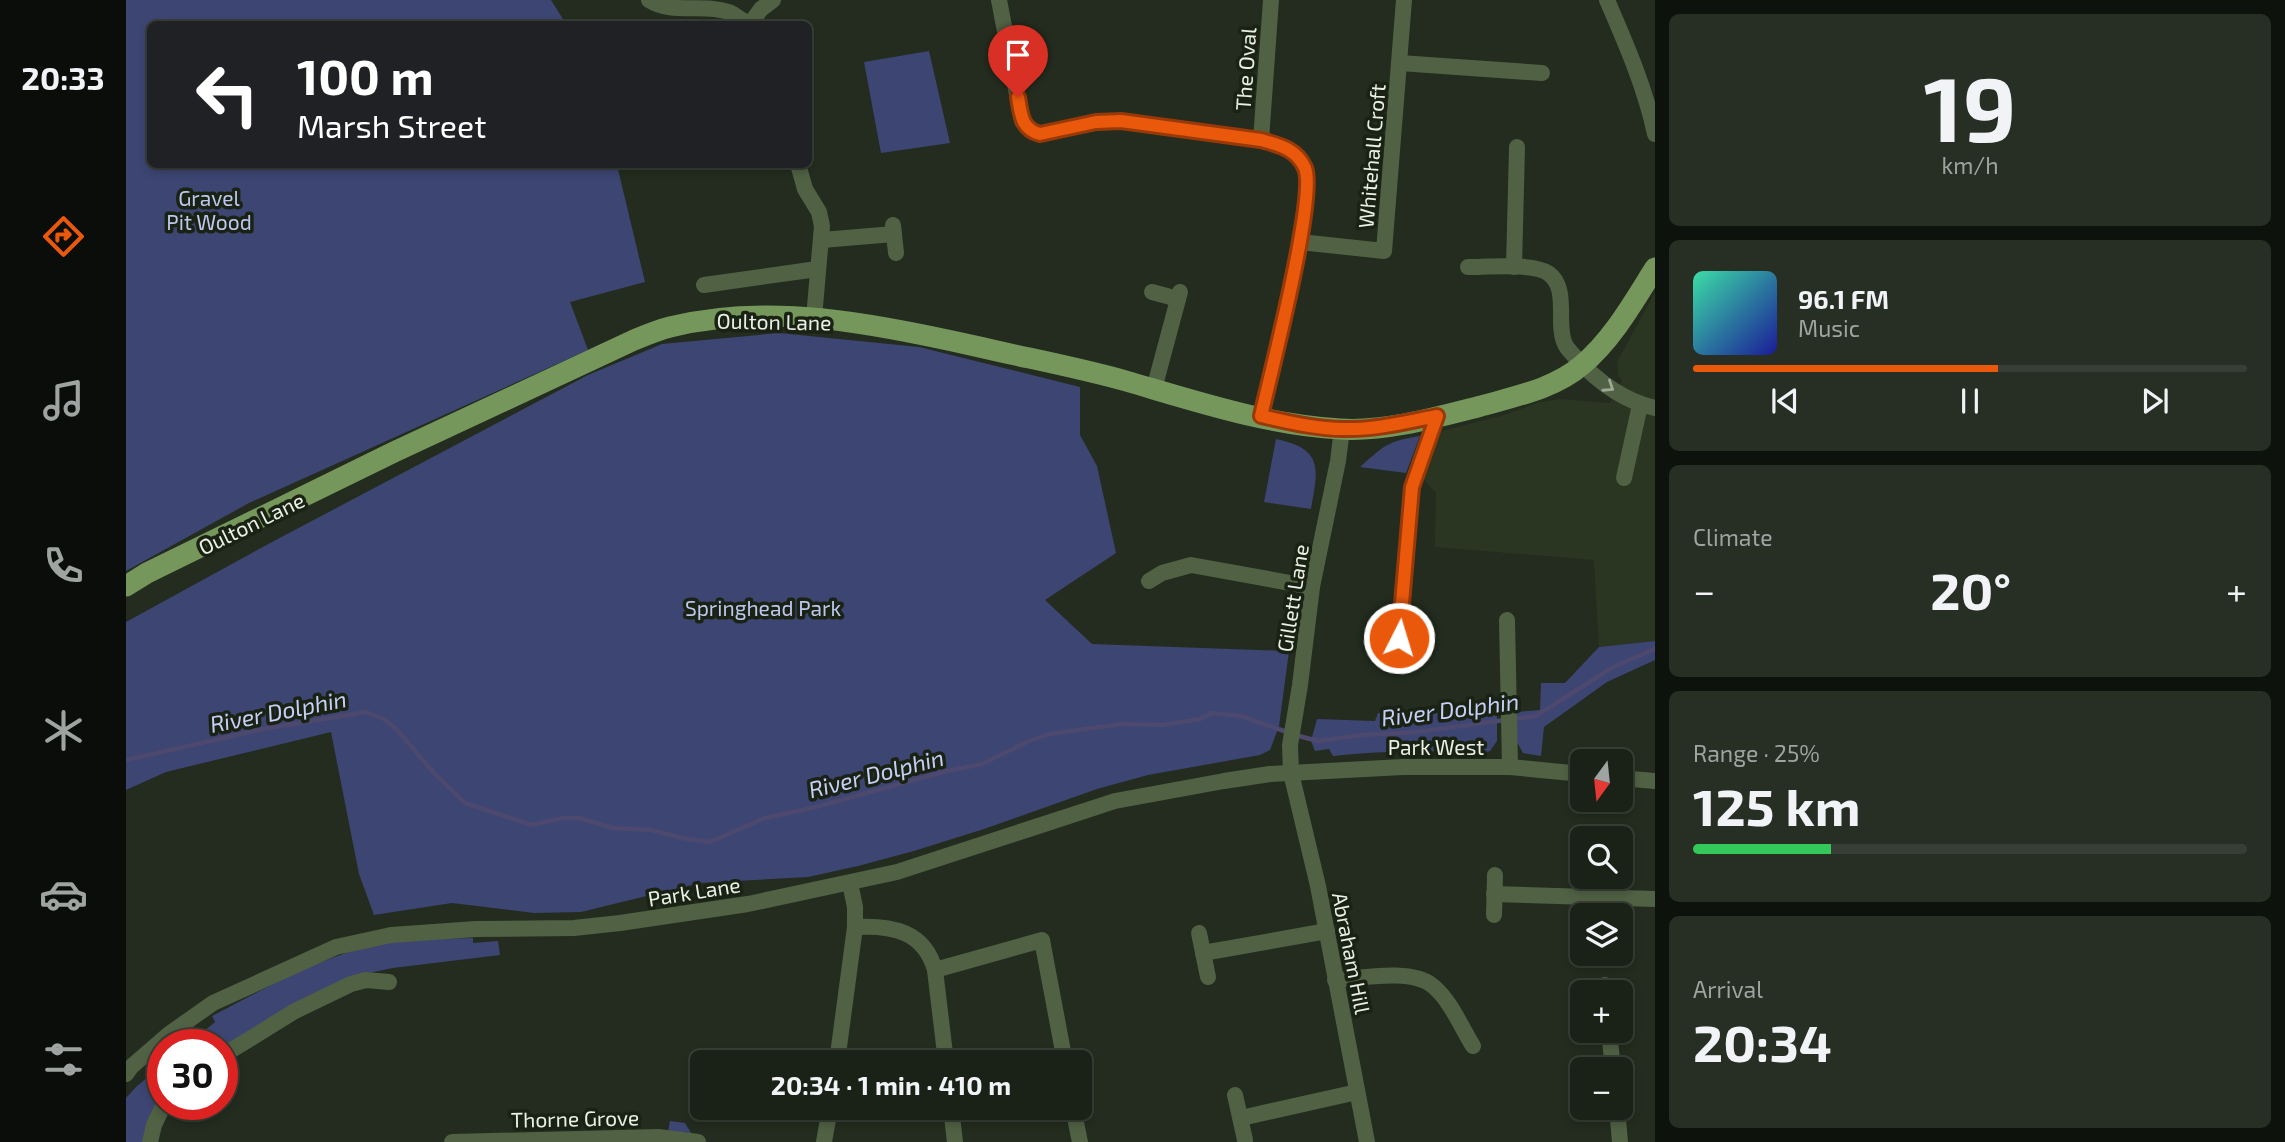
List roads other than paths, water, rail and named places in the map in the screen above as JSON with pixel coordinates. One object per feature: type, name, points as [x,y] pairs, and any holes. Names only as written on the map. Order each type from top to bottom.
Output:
[{"type":"main road","name":"Oulton Lane","points":[[126,586],[394,452],[634,340],[669,327],[709,319],[749,317],[814,318],[872,325],[1082,369],[1214,407],[1313,427],[1342,429],[1388,426],[1437,416],[1546,387],[1566,378],[1583,365],[1615,328],[1655,268]]},
{"type":"street","points":[[649,0],[669,7],[729,12],[744,21]]},
{"type":"street","points":[[751,21],[773,0]]},
{"type":"street","name":"The Oval","points":[[999,0],[1022,121],[1033,132],[1048,134],[1096,122],[1121,121],[1261,140],[1292,151],[1300,159],[1308,181],[1300,242],[1261,416]]},
{"type":"street","name":"The Oval","points":[[1261,140],[1272,0]]},
{"type":"street","name":"Whitehall Croft","points":[[1382,268],[1404,0]]},
{"type":"street","points":[[1607,0],[1637,73],[1655,134]]},
{"type":"street","name":"Whitehall Croft","points":[[1400,63],[1542,73]]},
{"type":"street","points":[[1514,267],[1517,146]]},
{"type":"street","points":[[799,168],[805,189],[819,212],[822,240],[814,318]]},
{"type":"street","points":[[822,240],[894,229],[896,253]]},
{"type":"street","name":"Whitehall Croft","points":[[1300,242],[1384,251]]},
{"type":"street","points":[[1468,267],[1535,268],[1547,272],[1553,278],[1558,290],[1565,345],[1604,385],[1648,407],[1624,478]]},
{"type":"street","points":[[704,285],[817,269]]},
{"type":"street","points":[[1152,292],[1179,295],[1154,389]]},
{"type":"street","points":[[1399,638],[1412,487],[1437,416]]},
{"type":"street","name":"Gillett Lane","points":[[1291,773],[1290,745],[1312,587],[1342,429]]},
{"type":"street","points":[[1148,581],[1162,573],[1191,565],[1312,587]]},
{"type":"street","points":[[1507,620],[1510,767]]},
{"type":"street","name":"Park West","points":[[1291,773],[1403,767],[1510,767],[1570,773]]},
{"type":"street","name":"Park Lane","points":[[126,1074],[148,1051],[213,1003],[336,947],[391,935],[476,929],[575,928],[748,904],[850,883],[947,857],[1115,801],[1224,780],[1291,773]]},
{"type":"street","name":"Abraham Hill","points":[[1291,773],[1318,886],[1367,1142]]},
{"type":"street","points":[[1633,779],[1655,781]]},
{"type":"street","points":[[1494,915],[1495,875]]},
{"type":"street","points":[[839,1050],[855,926],[855,907],[850,883]]},
{"type":"street","points":[[1494,894],[1655,899]]},
{"type":"street","points":[[855,926],[888,927],[913,937],[931,955],[945,1050]]},
{"type":"street","points":[[1203,953],[1326,931]]},
{"type":"street","points":[[1199,933],[1208,977]]},
{"type":"street","points":[[935,970],[1042,940],[1063,1050]]},
{"type":"street","points":[[1335,980],[1407,976],[1423,980],[1441,994],[1473,1046]]},
{"type":"street","points":[[238,1046],[296,1011],[351,984],[366,980],[389,982]]},
{"type":"street","points":[[1241,1118],[1357,1092]]},
{"type":"street","points":[[1236,1095],[1245,1140]]},
{"type":"street","points":[[150,1142],[156,1120]]},
{"type":"street","points":[[824,1142],[828,1120]]},
{"type":"street","points":[[952,1120],[955,1142]]},
{"type":"street","points":[[1075,1120],[1080,1142]]},
{"type":"street","points":[[1618,1120],[1620,1142]]},
{"type":"street","name":"Thorne Grove","points":[[452,1142],[698,1142]]},
{"type":"waterway","name":"River Dolphin","points":[[1514,719],[1536,716],[1613,667],[1655,649]]},
{"type":"waterway","name":"River Dolphin","points":[[126,760],[263,729],[366,712],[384,719],[397,730],[435,774],[465,803],[532,825],[563,818],[579,818],[613,828],[651,830],[710,842],[765,818],[982,764],[1049,734],[1122,724],[1163,725],[1200,719],[1212,713],[1241,716],[1287,732]]},
{"type":"waterway","name":"River Dolphin","points":[[1295,735],[1318,741],[1417,732],[1505,720]]},
{"type":"park label","name":"Gravel Pit Wood","points":[[209,209]]},
{"type":"park label","name":"Springhead Park","points":[[763,607]]}]
